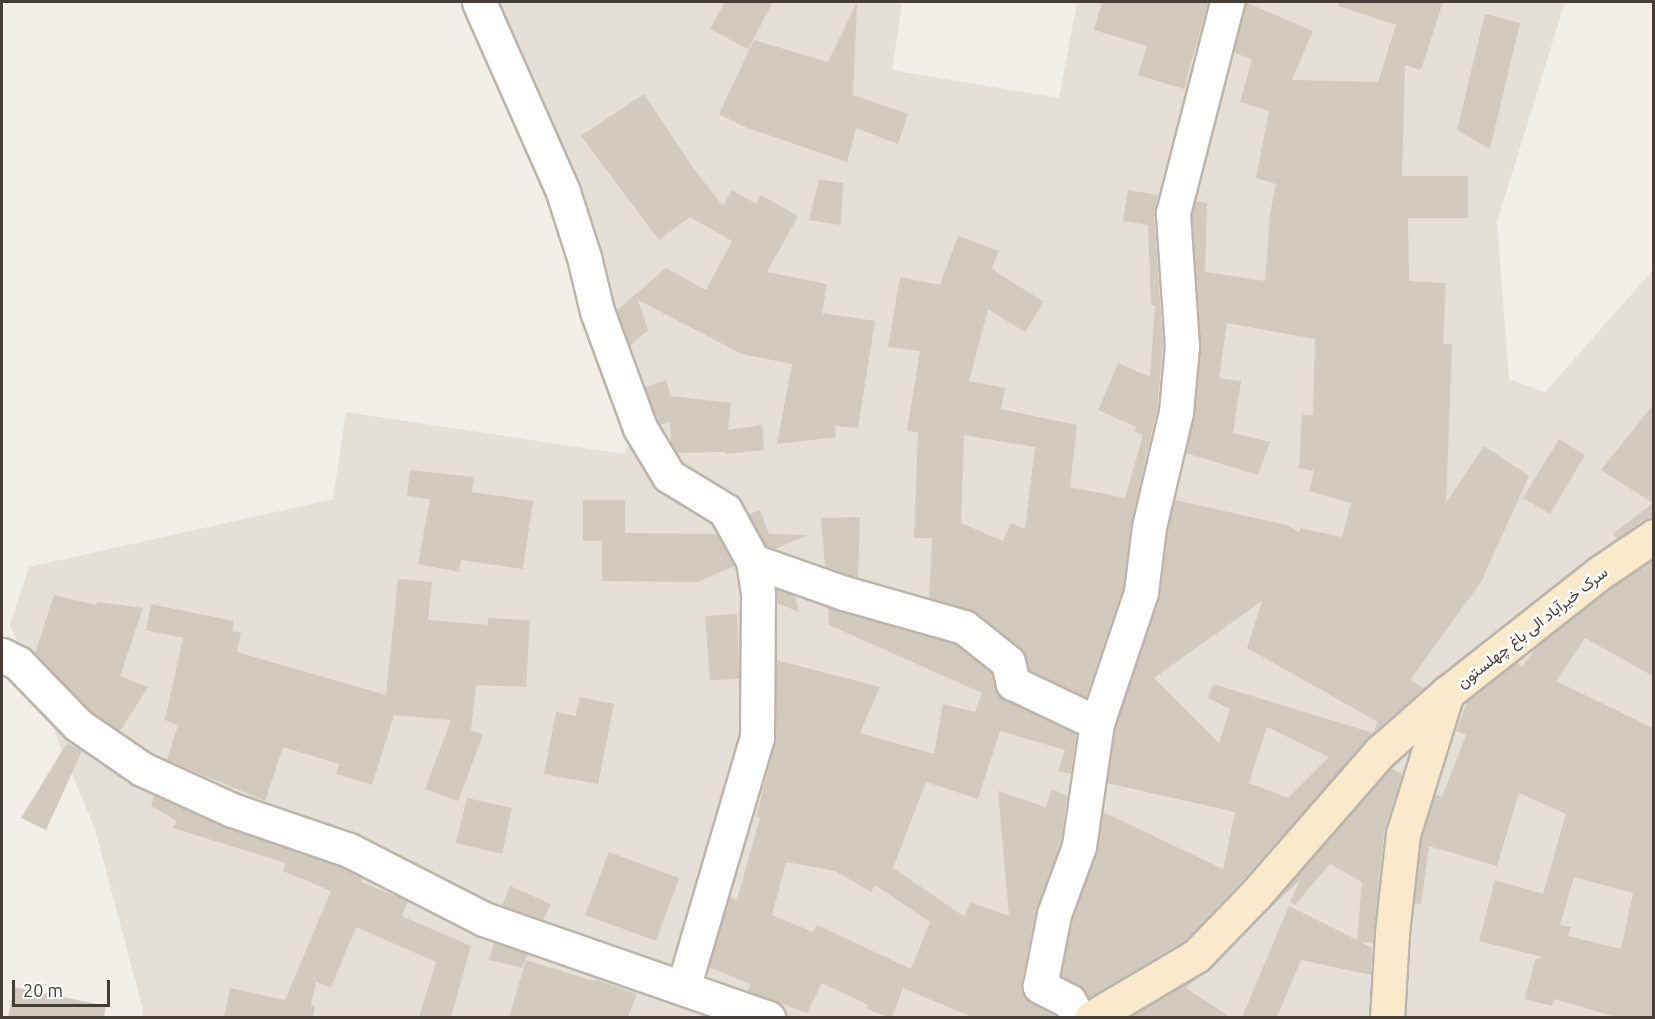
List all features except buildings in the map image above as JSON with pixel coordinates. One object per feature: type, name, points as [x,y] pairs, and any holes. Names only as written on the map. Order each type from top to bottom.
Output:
[{"type":"street","points":[[479,2],[563,192],[584,257],[597,311],[640,428],[669,476],[725,510],[753,561],[758,594],[756,738],[683,988]]},
{"type":"street","points":[[1079,1017],[1069,1001],[1040,986],[1054,914],[1079,846],[1097,723],[1141,592],[1149,527],[1176,412],[1182,346],[1173,213],[1227,2]]},
{"type":"street","name":"سرک خیرآباد الی باغ چهلستون","points":[[1387,1017],[1392,933],[1403,834],[1447,693],[1601,572],[1653,536]]},
{"type":"street","points":[[753,561],[844,593],[964,627],[1008,662],[1013,683],[1097,723]]},
{"type":"street","points":[[2,655],[18,663],[78,725],[142,769],[232,810],[349,850],[484,919],[768,1017]]},
{"type":"street","points":[[1091,1017],[1196,956],[1256,894],[1380,752],[1447,693]]},
{"type":"shaded area","points":[[469,2],[896,2],[902,5],[892,70],[1059,98],[1077,2],[1565,2],[1497,222],[1509,379],[1545,392],[1653,270],[1653,1017],[142,1017],[143,1010],[95,829],[10,625],[29,567],[333,499],[346,412],[623,454],[632,442],[530,152]]}]
